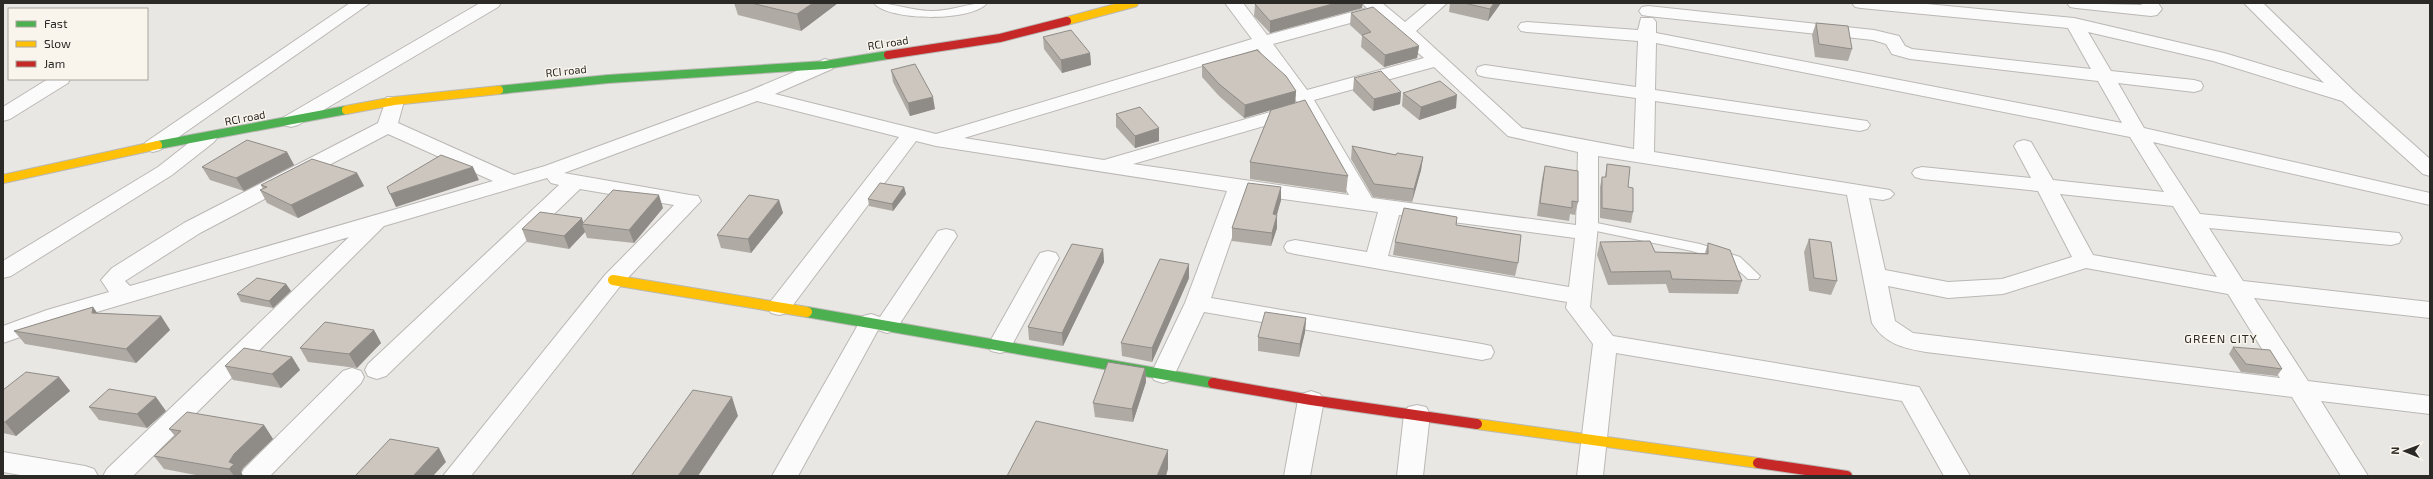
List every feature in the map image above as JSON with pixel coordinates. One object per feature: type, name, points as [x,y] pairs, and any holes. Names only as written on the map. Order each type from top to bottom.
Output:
[{"type":"street","points":[[153,146],[361,3]]},
{"type":"street","points":[[291,121],[492,3]]},
{"type":"street","name":"RCI road","points":[[3,179],[153,146],[207,138],[394,101],[608,79],[825,65],[1000,38],[1134,3]]},
{"type":"street","points":[[1234,3],[1306,102],[1364,203]]},
{"type":"street","points":[[1405,31],[1438,3]]},
{"type":"street","points":[[1860,3],[2074,23],[2218,57],[2349,98]]},
{"type":"street","points":[[2076,3],[2147,7],[2152,28],[2150,40]]},
{"type":"street","points":[[2252,3],[2349,98],[2430,170]]},
{"type":"street","points":[[936,140],[1262,42],[1375,6],[1405,31],[1435,61],[1515,132],[1588,148],[1883,194]]},
{"type":"street","points":[[1644,157],[1645,36],[1648,7],[1874,34],[1893,40],[1898,50],[1910,54],[2194,86]]},
{"type":"street","points":[[2074,23],[2137,132],[2179,200],[2355,476]]},
{"type":"street","points":[[1527,27],[1645,36],[2137,132],[2430,199]]},
{"type":"street","points":[[1103,167],[1435,61]]},
{"type":"street","points":[[3,335],[55,316],[377,223],[552,170],[756,95],[825,65]]},
{"type":"street","points":[[1486,71],[1860,125]]},
{"type":"street","points":[[3,115],[59,80]]},
{"type":"street","points":[[756,95],[936,140],[1103,167],[1390,207],[1586,229]]},
{"type":"street","points":[[125,296],[112,280],[120,273],[192,228],[387,126],[394,101]]},
{"type":"street","points":[[387,126],[514,182]]},
{"type":"street","points":[[779,307],[911,134]]},
{"type":"street","points":[[3,271],[165,171],[207,138]]},
{"type":"street","points":[[2024,146],[2047,187],[2085,262]]},
{"type":"street","points":[[1588,148],[1586,229],[1578,308],[1605,343],[1910,393],[1957,476]]},
{"type":"street","points":[[456,476],[613,280],[690,201],[558,179],[552,170]]},
{"type":"street","points":[[1922,173],[2179,200]]},
{"type":"street","points":[[377,370],[574,182]]},
{"type":"street","points":[[1163,374],[1197,303],[1238,187]]},
{"type":"street","points":[[1857,190],[1884,323],[1892,334],[1903,340],[2430,405]]},
{"type":"street","points":[[1376,261],[1390,207]]},
{"type":"street","points":[[2192,220],[2391,238]]},
{"type":"street","points":[[116,476],[377,223]]},
{"type":"street","points":[[785,476],[879,323],[946,236]]},
{"type":"street","points":[[1295,247],[1579,296]]},
{"type":"street","points":[[1000,345],[1048,258]]},
{"type":"street","points":[[1874,275],[1910,284],[1948,290],[2003,286],[2085,262],[2235,288],[2430,310]]},
{"type":"street","points":[[613,280],[879,323],[1311,400],[1595,439],[1847,476]]},
{"type":"street","points":[[1197,303],[1482,352]]},
{"type":"street","points":[[1590,476],[1605,343]]},
{"type":"street","points":[[253,476],[352,377]]},
{"type":"street","points":[[1297,476],[1311,400]]},
{"type":"street","points":[[1410,476],[1417,414]]},
{"type":"street","points":[[3,462],[30,472],[85,476]]},
{"type":"lane","points":[[879,3],[905,12],[946,16],[969,10],[982,3]]},
{"type":"lane","points":[[1586,229],[1694,247],[1735,260],[1752,276]]},
{"type":"building","points":[[751,3],[813,3],[797,14]]},
{"type":"building","points":[[1336,3],[1270,21],[1255,4]]},
{"type":"building","points":[[1464,3],[1494,3],[1490,9]]},
{"type":"building","points":[[1373,7],[1419,46],[1385,55],[1362,35],[1371,32],[1351,13]]},
{"type":"building","points":[[1816,23],[1848,26],[1852,49],[1819,44]]},
{"type":"building","points":[[1071,30],[1090,53],[1061,60],[1043,37]]},
{"type":"building","points":[[1257,50],[1286,76],[1296,91],[1245,105],[1219,84],[1202,65]]},
{"type":"building","points":[[915,64],[933,97],[908,103],[891,70]]},
{"type":"building","points":[[1381,71],[1401,92],[1374,99],[1354,78]]},
{"type":"building","points":[[1440,81],[1457,95],[1421,107],[1403,93]]},
{"type":"building","points":[[1305,100],[1348,176],[1250,162],[1271,110]]},
{"type":"building","points":[[1140,107],[1159,128],[1135,136],[1116,114]]},
{"type":"building","points":[[247,140],[287,152],[236,178],[202,167]]},
{"type":"building","points":[[1352,146],[1396,155],[1397,153],[1423,157],[1414,189],[1374,184]]},
{"type":"building","points":[[441,155],[473,167],[390,194],[387,187]]},
{"type":"building","points":[[312,159],[357,173],[291,205],[260,190],[267,187],[261,185]]},
{"type":"building","points":[[1607,164],[1630,167],[1628,187],[1633,188],[1633,212],[1602,208],[1602,177],[1606,177]]},
{"type":"building","points":[[1545,166],[1578,171],[1578,202],[1572,201],[1572,208],[1540,203]]},
{"type":"building","points":[[880,183],[904,187],[892,204],[868,199]]},
{"type":"building","points":[[1248,183],[1281,187],[1273,214],[1277,215],[1272,233],[1232,228]]},
{"type":"building","points":[[613,190],[659,195],[629,230],[582,224]]},
{"type":"building","points":[[749,195],[779,200],[748,239],[717,235]]},
{"type":"building","points":[[1404,208],[1457,217],[1456,225],[1521,235],[1518,263],[1395,242]]},
{"type":"building","points":[[540,212],[582,218],[564,236],[522,229]]},
{"type":"building","points":[[1809,239],[1831,242],[1837,281],[1814,278]]},
{"type":"building","points":[[1650,241],[1655,252],[1708,254],[1708,243],[1730,250],[1742,281],[1672,279],[1670,271],[1611,272],[1600,242]]},
{"type":"building","points":[[1072,244],[1103,249],[1062,333],[1028,327]]},
{"type":"building","points":[[1160,259],[1189,264],[1152,348],[1121,343]]},
{"type":"building","points":[[257,278],[286,284],[269,301],[237,294]]},
{"type":"building","points":[[93,307],[92,313],[161,316],[126,349],[14,331]]},
{"type":"building","points":[[1265,312],[1306,318],[1300,344],[1258,337]]},
{"type":"building","points":[[325,322],[374,330],[349,354],[300,348]]},
{"type":"building","points":[[2233,347],[2270,350],[2282,369],[2246,364]]},
{"type":"building","points":[[244,348],[292,357],[272,374],[225,366]]},
{"type":"building","points":[[1108,362],[1145,368],[1132,409],[1093,403]]},
{"type":"building","points":[[26,372],[59,377],[5,422],[3,422],[3,390]]},
{"type":"building","points":[[109,389],[156,397],[137,414],[89,407]]},
{"type":"building","points":[[693,390],[732,397],[678,476],[631,476]]},
{"type":"building","points":[[187,412],[264,425],[234,454],[229,462],[234,464],[229,469],[154,456],[181,431],[169,429]]},
{"type":"building","points":[[1036,421],[1168,450],[1157,476],[1007,476]]},
{"type":"building","points":[[390,439],[439,448],[413,476],[355,476]]},
{"type":"traffic: fast","points":[[499,90],[608,79],[825,65],[888,55]]},
{"type":"traffic: fast","points":[[158,145],[346,110]]},
{"type":"traffic: fast","points":[[807,312],[1213,383]]},
{"type":"traffic: slow","points":[[1067,21],[1134,3]]},
{"type":"traffic: slow","points":[[346,110],[394,101],[499,90]]},
{"type":"traffic: slow","points":[[3,179],[158,145]]},
{"type":"traffic: slow","points":[[613,280],[807,312]]},
{"type":"traffic: slow","points":[[1477,424],[1758,463]]},
{"type":"traffic: jam","points":[[888,55],[1000,38],[1067,21]]},
{"type":"traffic: jam","points":[[1213,383],[1311,400],[1477,424]]},
{"type":"traffic: jam","points":[[1758,463],[1847,476]]},
{"type":"district","name":"GREEN CITY","points":[[2221,339]]}]
